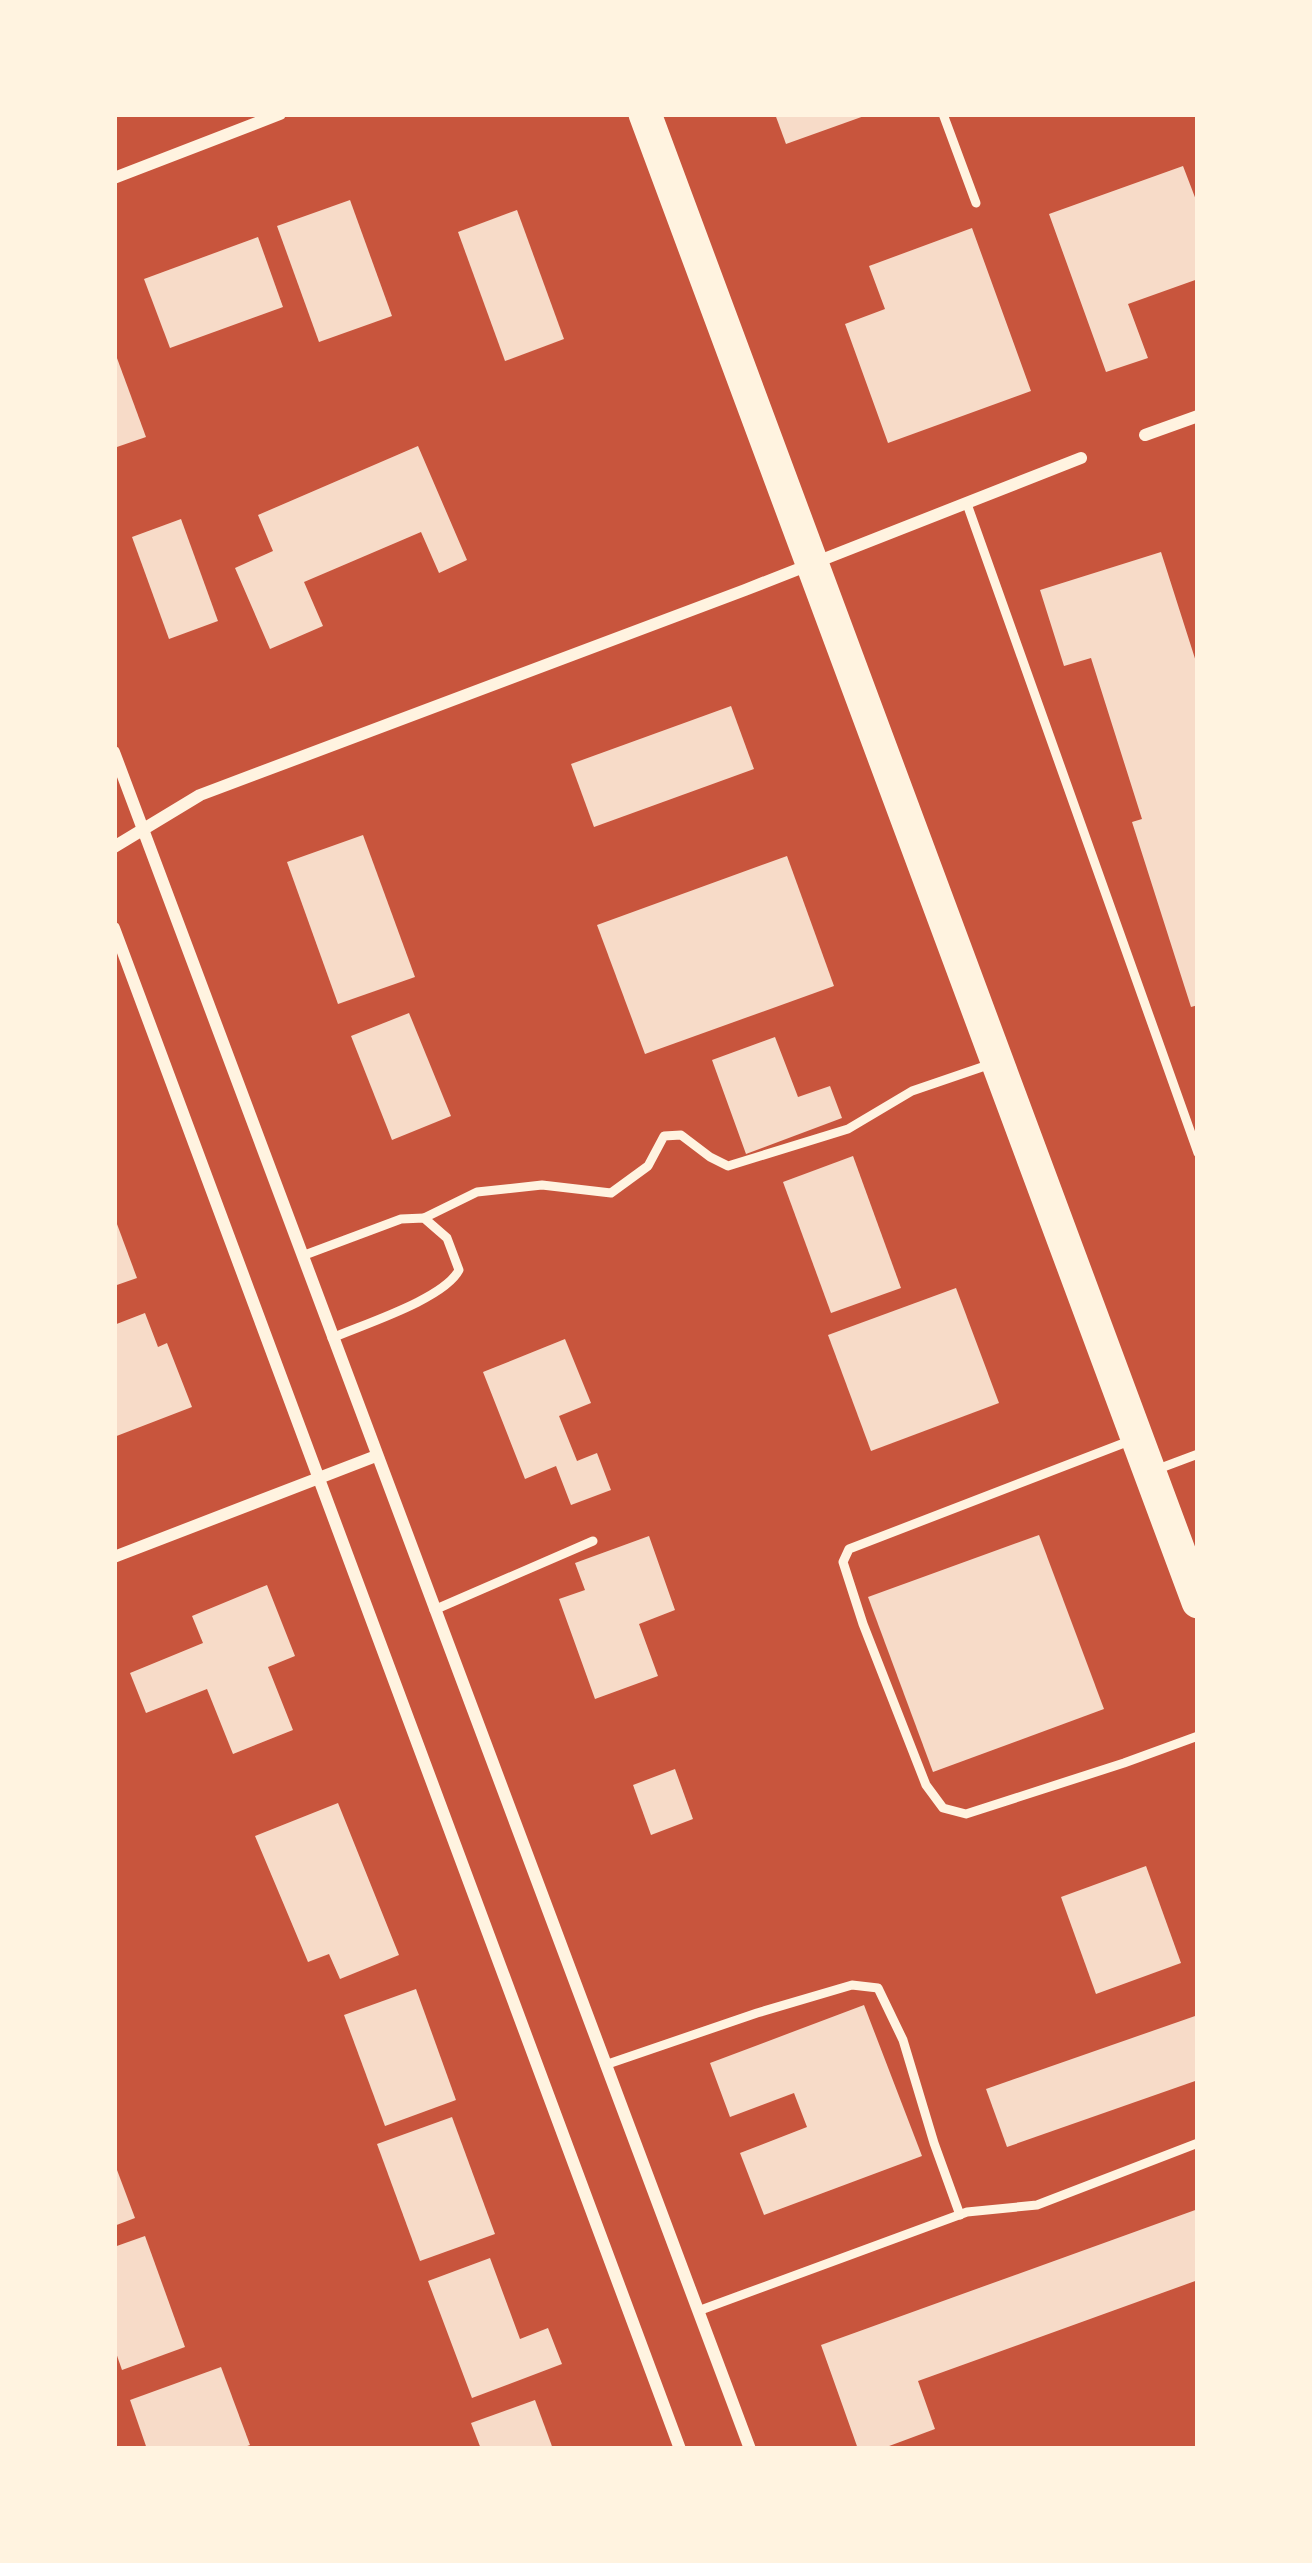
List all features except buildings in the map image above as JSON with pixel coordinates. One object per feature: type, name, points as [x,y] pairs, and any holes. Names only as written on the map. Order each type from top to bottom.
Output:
[{"type":"highway","points":[[646,114],[1198,1602]]},
{"type":"street","points":[[114,178],[280,114]]},
{"type":"street","points":[[1145,435],[1198,416]]},
{"type":"street","points":[[114,847],[200,795],[1081,458]]},
{"type":"street","points":[[114,752],[750,2449]]},
{"type":"street","points":[[114,928],[680,2449]]},
{"type":"street","points":[[114,1557],[376,1456]]},
{"type":"lane","points":[[944,114],[976,203]]},
{"type":"lane","points":[[967,503],[1198,1154]]},
{"type":"lane","points":[[302,1256],[401,1219],[424,1218],[478,1192],[542,1185],[611,1193],[648,1166],[664,1136],[681,1135],[728,1166],[848,1129],[912,1091],[996,1063]]},
{"type":"lane","points":[[332,1338],[452,1282],[459,1270],[447,1238],[424,1218]]},
{"type":"lane","points":[[1137,1438],[849,1549],[843,1562],[926,1785],[943,1808],[966,1814],[1198,1736]]},
{"type":"lane","points":[[1150,1472],[1198,1454]]},
{"type":"lane","points":[[434,1610],[593,1541]]},
{"type":"lane","points":[[605,2065],[852,1985],[878,1988],[903,2040],[960,2215]]},
{"type":"lane","points":[[698,2311],[960,2215],[1037,2205],[1198,2143]]}]
